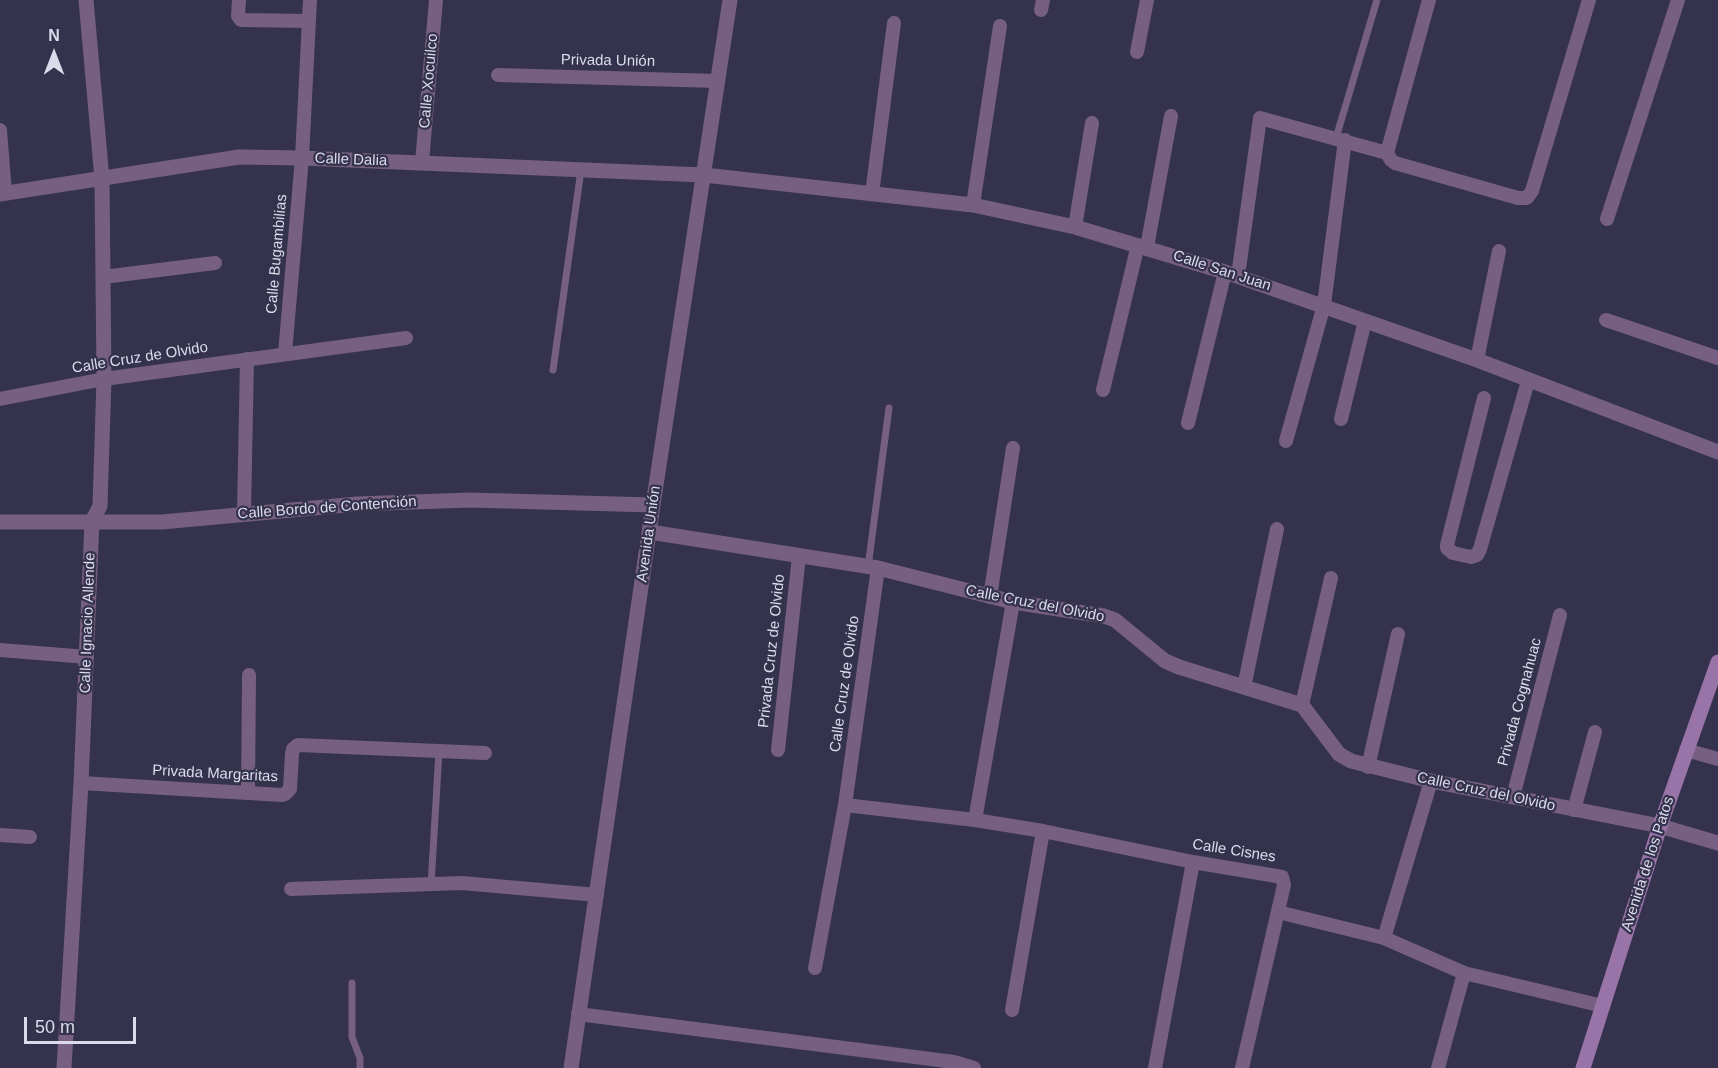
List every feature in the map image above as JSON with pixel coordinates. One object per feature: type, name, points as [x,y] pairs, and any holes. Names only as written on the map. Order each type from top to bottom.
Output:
[{"type":"main road","name":"Avenida de los Patos","points":[[1583,1068],[1660,826],[1718,662]]},
{"type":"street","points":[[86,0],[102,179]]},
{"type":"street","points":[[239,0],[238,19],[244,21],[309,21]]},
{"type":"street","name":"Calle Bugambilias","points":[[285,353],[302,158],[310,0]]},
{"type":"street","name":"Calle Xocuilco","points":[[422,162],[436,0]]},
{"type":"street","name":"Avenida Unión","points":[[571,1068],[730,0]]},
{"type":"street","points":[[1137,52],[1147,0]]},
{"type":"street","points":[[1387,153],[1429,0]]},
{"type":"street","points":[[1188,423],[1232,274],[1260,118],[1387,153],[1395,163],[1518,198],[1527,198],[1532,191],[1589,0]]},
{"type":"street","points":[[1607,219],[1677,0]]},
{"type":"street","points":[[872,194],[894,22]]},
{"type":"street","points":[[973,205],[999,26]]},
{"type":"street","name":"Privada Unión","points":[[498,75],[718,81]]},
{"type":"street","points":[[1102,390],[1142,246],[1171,116]]},
{"type":"street","points":[[1075,227],[1092,123]]},
{"type":"street","points":[[0,130],[2,194]]},
{"type":"street","points":[[1286,441],[1324,305],[1341,139]]},
{"type":"street","name":"Calle Dalia","points":[[2,194],[239,157],[422,162],[704,175]]},
{"type":"street","name":"Calle San Juan","points":[[704,175],[973,205],[1075,227],[1232,274],[1324,305],[1477,360],[1718,452]]},
{"type":"street","name":"Calle Ignacio Allende","points":[[64,1068],[81,783],[92,521],[100,506],[104,379],[102,179]]},
{"type":"street","points":[[1477,360],[1499,251]]},
{"type":"street","points":[[103,277],[215,263]]},
{"type":"street","points":[[1606,320],[1718,358]]},
{"type":"street","points":[[1341,419],[1365,321]]},
{"type":"street","points":[[285,353],[406,338]]},
{"type":"street","name":"Calle Cruz de Olvido","points":[[0,399],[104,379],[285,353]]},
{"type":"street","points":[[244,513],[247,359]]},
{"type":"street","points":[[1485,398],[1447,549],[1453,553],[1470,557],[1477,555],[1480,549],[1528,381]]},
{"type":"street","points":[[990,597],[1014,448]]},
{"type":"street","name":"Calle Bordo de Contención","points":[[0,522],[162,522],[357,504],[470,500],[653,505]]},
{"type":"street","points":[[1244,687],[1277,528]]},
{"type":"street","name":"Calle Cruz del Olvido","points":[[650,532],[873,568],[1014,602],[1104,616],[1115,620],[1165,661],[1302,705],[1339,753],[1351,761],[1431,781],[1660,826],[1718,843]]},
{"type":"street","name":"Privada Cruz de Olvido","points":[[778,750],[799,556]]},
{"type":"street","name":"Calle Cruz de Olvido","points":[[815,968],[845,805],[873,568]]},
{"type":"street","points":[[1302,705],[1331,578]]},
{"type":"street","points":[[975,820],[1014,602]]},
{"type":"street","name":"Privada Cognahuac","points":[[1513,797],[1560,615]]},
{"type":"street","points":[[1368,766],[1398,634]]},
{"type":"street","points":[[0,650],[87,657]]},
{"type":"street","points":[[248,793],[249,675]]},
{"type":"street","points":[[1574,810],[1595,732]]},
{"type":"street","name":"Privada Margaritas","points":[[81,783],[282,795],[288,792],[291,786],[292,754],[293,749],[298,745],[485,753]]},
{"type":"street","points":[[1686,750],[1718,759]]},
{"type":"street","points":[[1384,938],[1431,781]]},
{"type":"street","name":"Calle Cisnes","points":[[845,805],[975,820],[1043,831],[1193,862],[1279,875],[1284,885],[1278,912]]},
{"type":"street","points":[[1012,1010],[1043,831]]},
{"type":"street","points":[[0,835],[30,837]]},
{"type":"street","points":[[1155,1068],[1193,862]]},
{"type":"street","points":[[291,889],[462,883],[597,895]]},
{"type":"street","points":[[1242,1068],[1278,912],[1384,938],[1464,973],[1603,1006]]},
{"type":"street","points":[[1438,1068],[1464,973]]},
{"type":"street","points":[[578,1014],[954,1062],[974,1068]]},
{"type":"lane","points":[[1341,139],[1377,0]]},
{"type":"lane","points":[[553,370],[581,170]]},
{"type":"lane","points":[[873,568],[889,408]]},
{"type":"lane","points":[[431,885],[439,751]]},
{"type":"lane","points":[[352,983],[352,1037],[360,1058],[360,1068]]}]
